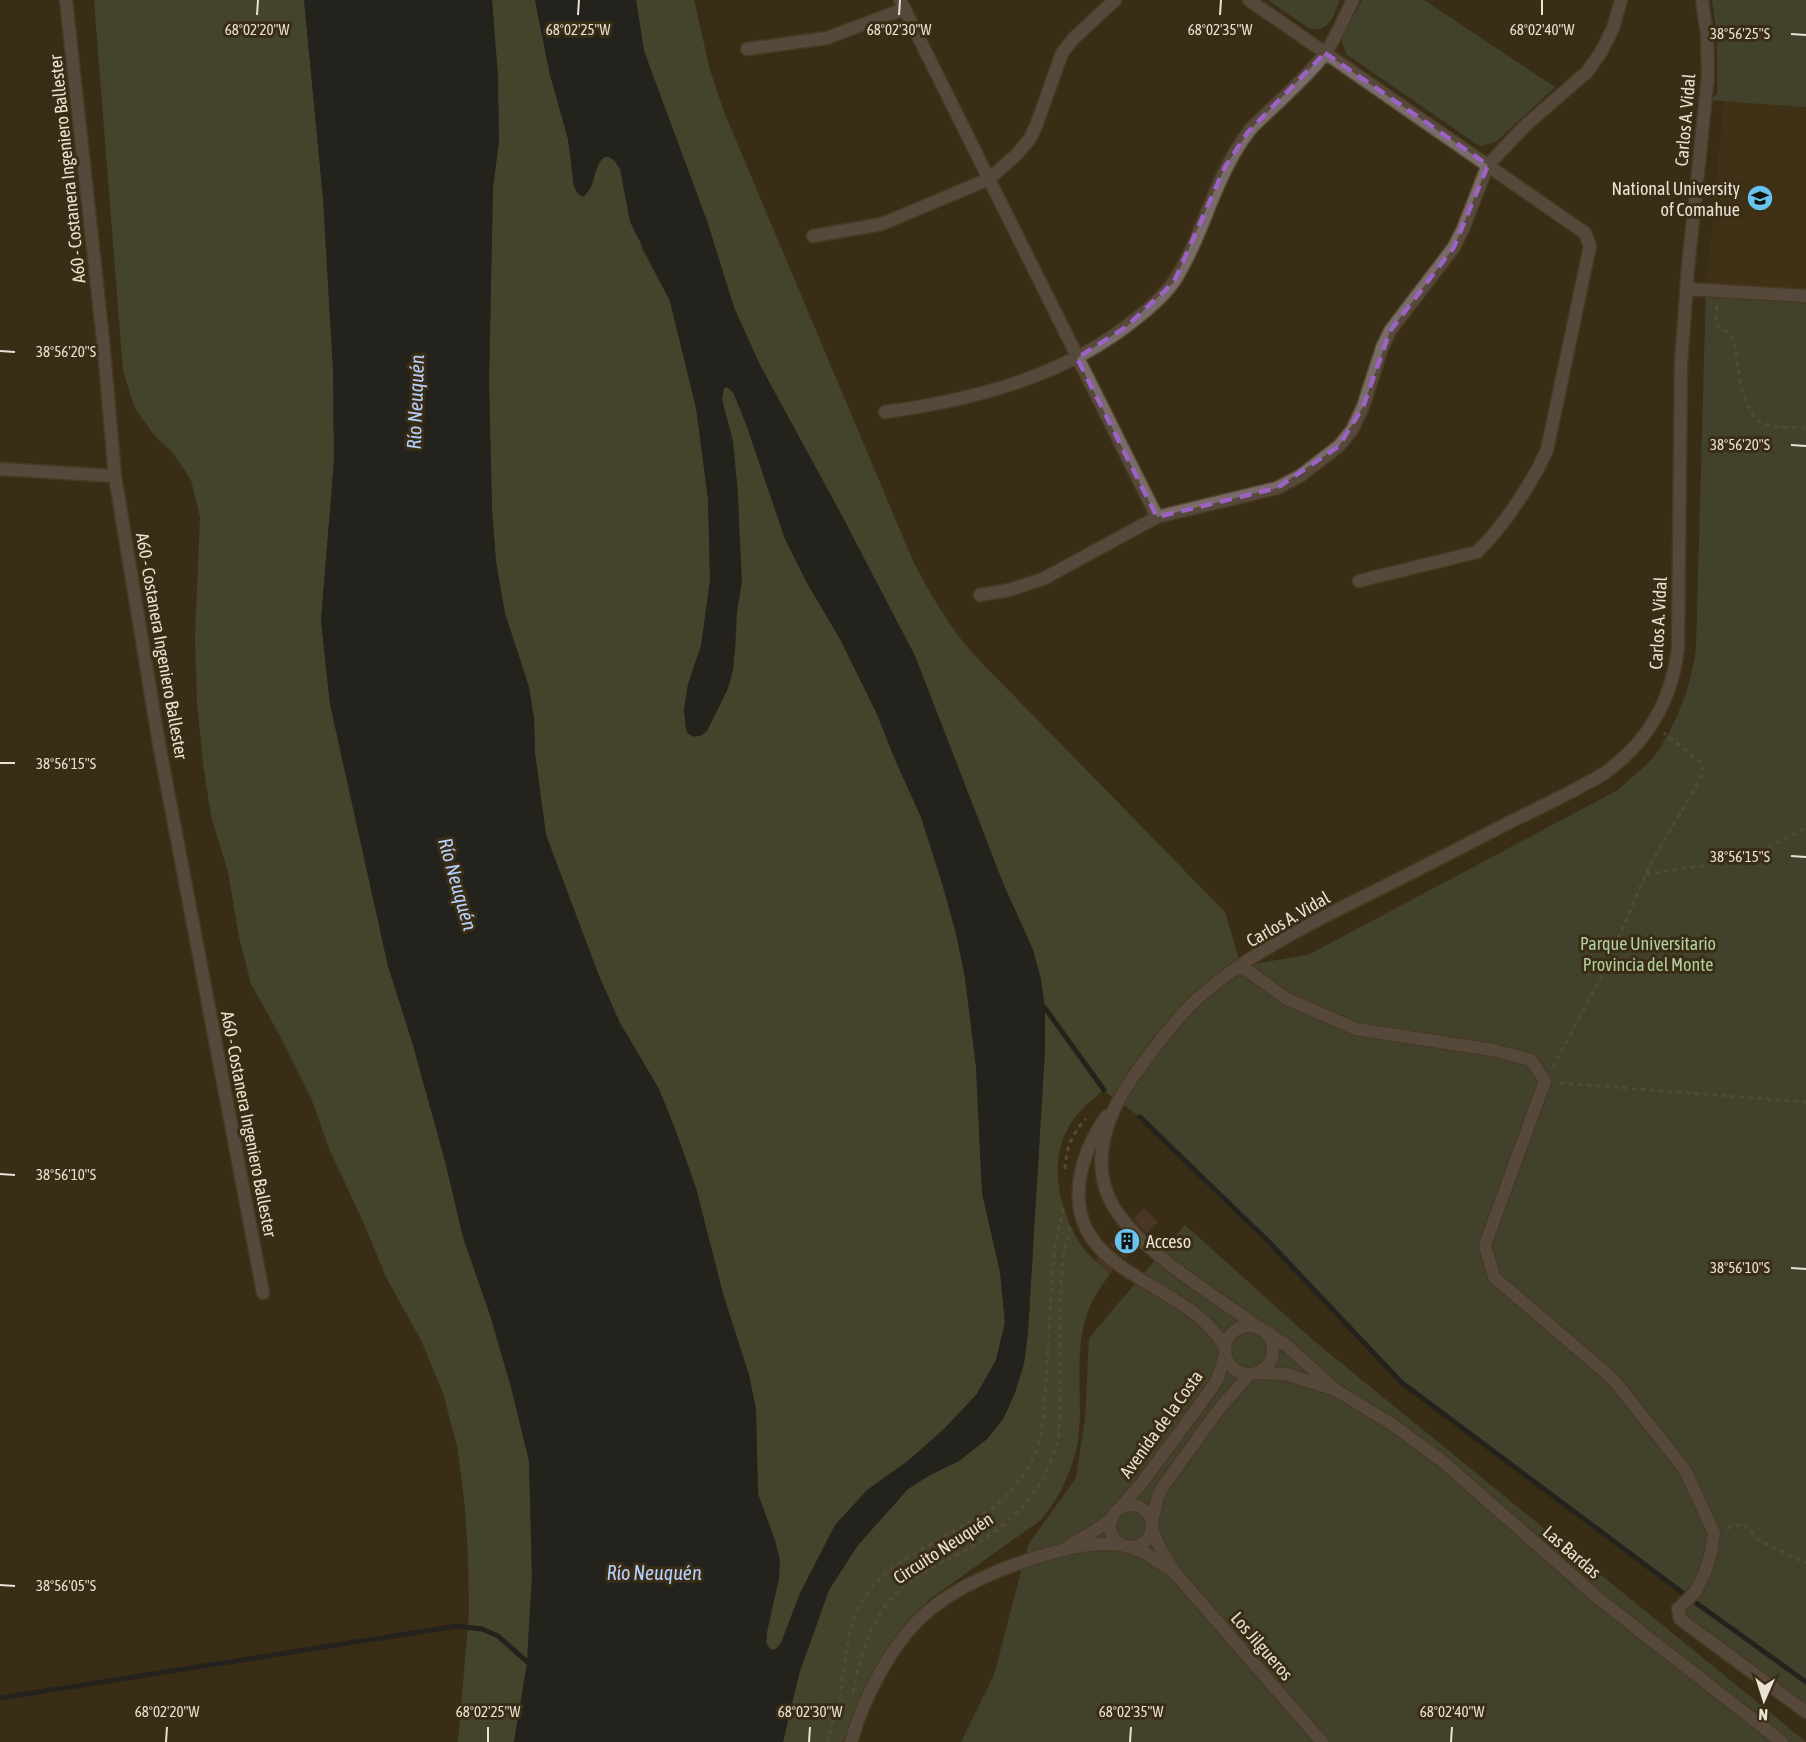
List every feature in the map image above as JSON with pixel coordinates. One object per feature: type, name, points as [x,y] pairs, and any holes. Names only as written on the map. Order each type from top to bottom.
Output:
[{"type":"street","name":"A60 - Costanera Ingeniero Ballester","points":[[66,0],[102,329],[115,476],[158,734],[263,1293]]},
{"type":"street","points":[[813,236],[882,224],[988,179],[1016,155],[1029,140],[1062,53],[1074,38],[1115,0]]},
{"type":"street","points":[[1249,0],[1585,233],[1590,246],[1546,450],[1537,472],[1490,540],[1477,552],[1359,581]]},
{"type":"street","points":[[885,412],[972,397],[1024,380],[1077,358],[1126,327],[1160,299],[1174,282],[1185,262],[1225,167],[1248,132],[1325,53],[1353,0]]},
{"type":"street","points":[[980,596],[1043,579],[1157,517],[1277,488],[1300,476],[1339,446],[1352,430],[1363,407],[1382,348],[1390,331],[1454,247],[1488,165],[1527,124],[1587,72],[1601,52],[1613,28],[1621,0]]},
{"type":"street","name":"Carlos A. Vidal","points":[[1118,1101],[1140,1068],[1188,1008],[1241,966],[1324,917],[1594,780],[1621,760],[1652,724],[1668,695],[1675,672],[1678,648],[1680,389],[1686,289],[1707,88],[1707,35],[1702,0]]},
{"type":"street","points":[[747,49],[827,38],[902,4],[1157,517]]},
{"type":"street","points":[[1686,289],[1806,296]]},
{"type":"street","points":[[0,470],[115,476]]},
{"type":"street","points":[[1241,966],[1287,999],[1356,1029],[1503,1052],[1531,1060],[1545,1081],[1485,1245],[1494,1277],[1613,1379],[1685,1470],[1714,1533],[1711,1552],[1696,1591],[1678,1609],[1680,1619],[1806,1712]]},
{"type":"street","points":[[1118,1101],[1097,1130],[1086,1152],[1080,1177],[1078,1203],[1085,1229],[1101,1250],[1137,1277],[1198,1315],[1212,1328],[1234,1370],[1254,1374]]},
{"type":"street","name":"Las Bardas","points":[[1118,1101],[1107,1128],[1101,1161],[1106,1192],[1117,1212],[1133,1232],[1167,1262],[1287,1346],[1336,1390],[1393,1425],[1441,1460],[1592,1593],[1782,1742]]},
{"type":"street","points":[[1115,1514],[1111,1532],[1114,1538],[1126,1546],[1136,1547],[1147,1540],[1158,1496],[1164,1485],[1220,1408],[1254,1374],[1271,1362],[1274,1346],[1264,1330],[1253,1325],[1238,1328],[1227,1340],[1225,1352]]},
{"type":"street","name":"Avenida de la Costa","points":[[1115,1514],[1141,1484],[1209,1392],[1216,1380],[1225,1352]]},
{"type":"street","name":"Las Bardas","points":[[1254,1374],[1286,1374],[1336,1390]]},
{"type":"street","name":"Avenida de la Costa","points":[[851,1742],[863,1708],[877,1680],[908,1632],[924,1614],[942,1600],[988,1575],[1053,1552],[1092,1533],[1125,1506],[1139,1507],[1145,1511],[1152,1525]]},
{"type":"street","name":"Los Jilgueros","points":[[1152,1525],[1159,1546],[1175,1573],[1322,1742]]},
{"type":"street","name":"Avenida de la Costa","points":[[1053,1552],[1096,1544],[1126,1546]]},
{"type":"street","name":"Los Jilgueros","points":[[1126,1546],[1155,1559],[1175,1573]]},
{"type":"path","points":[[1719,291],[1715,322],[1734,340],[1743,393],[1752,414],[1765,425],[1806,428]]},
{"type":"path","points":[[1652,724],[1703,764],[1702,776],[1646,874],[1601,977],[1545,1081],[1806,1102]]},
{"type":"path","points":[[1646,874],[1743,860],[1806,828]]},
{"type":"path","points":[[1065,1174],[1068,1146],[1080,1125],[1088,1117]]},
{"type":"path","points":[[827,1742],[840,1696],[849,1633],[856,1611],[870,1589],[888,1571],[907,1558],[990,1510],[1017,1484],[1031,1463],[1041,1437],[1055,1245],[1064,1202]]},
{"type":"path","name":"Circuito Neuquén","points":[[851,1698],[866,1638],[893,1597],[915,1578],[979,1543],[1007,1522],[1030,1499],[1049,1468],[1057,1447],[1060,1417],[1062,1262],[1068,1232],[1078,1203]]},
{"type":"path","points":[[1714,1533],[1744,1524],[1760,1541],[1806,1563]]},
{"type":"highlighted area","points":[[1325,53],[1488,165],[1454,247],[1390,331],[1363,407],[1339,446],[1277,488],[1157,517],[1077,358],[1126,327],[1174,282],[1225,167],[1248,132]]},
{"type":"shaded area","name":"National University of Comahue","points":[[1806,0],[1806,296],[1706,290],[1724,101]]},
{"type":"green space","points":[[94,0],[304,0],[323,198],[333,369],[334,461],[321,621],[330,704],[388,966],[413,1045],[463,1237],[490,1315],[511,1387],[529,1461],[532,1576],[527,1663],[514,1742],[458,1742],[469,1613],[468,1554],[458,1450],[443,1393],[421,1340],[386,1277],[330,1151],[311,1098],[251,984],[239,937],[228,872],[211,816],[197,703],[195,636],[200,517],[191,480],[174,454],[154,435],[135,408],[123,371]]},
{"type":"green space","points":[[492,0],[535,0],[550,75],[568,139],[574,187],[589,191],[600,162],[608,157],[614,160],[620,169],[643,251],[670,301],[696,408],[708,499],[710,580],[701,646],[688,684],[684,710],[685,727],[693,737],[701,736],[707,731],[728,688],[733,670],[736,642],[739,515],[737,483],[721,395],[727,387],[733,392],[746,424],[785,539],[807,583],[840,639],[876,712],[921,817],[956,933],[965,978],[976,1067],[982,1193],[1000,1272],[1005,1323],[996,1360],[977,1394],[945,1428],[909,1460],[800,1593],[781,1643],[774,1650],[766,1643],[778,1579],[775,1540],[758,1494],[756,1409],[749,1375],[723,1294],[696,1188],[677,1134],[659,1089],[620,1023],[599,976],[546,835],[529,687],[505,613],[496,562],[492,510],[489,381],[493,187],[499,142]]},
{"type":"green space","points":[[636,0],[694,0],[710,70],[724,112],[913,561],[942,611],[976,657],[1225,912],[1241,966],[1195,1001],[1118,1101],[1103,1090],[1084,1107],[1065,1133],[1060,1149],[1058,1182],[1066,1215],[1084,1249],[1110,1274],[1093,1300],[1084,1325],[1080,1358],[1078,1441],[1069,1473],[1054,1503],[1041,1520],[930,1599],[901,1628],[878,1663],[858,1703],[843,1742],[783,1742],[799,1674],[829,1590],[858,1545],[908,1489],[959,1461],[987,1439],[1003,1419],[1015,1393],[1024,1364],[1028,1332],[1045,1049],[1033,950],[1003,883],[915,656],[761,367],[734,307],[708,224],[644,51]]},
{"type":"green space","points":[[1268,0],[1340,0],[1330,22],[1322,28],[1310,29]]},
{"type":"green space","points":[[1362,0],[1424,0],[1555,87],[1496,142],[1481,146],[1346,54],[1342,42],[1343,36]]},
{"type":"green space","points":[[1712,0],[1806,0],[1806,107],[1707,100],[1717,94],[1717,36]]},
{"type":"green space","name":"Parque Universitario Provincia del Monte","points":[[1706,290],[1806,296],[1806,1712],[1680,1619],[1689,1597],[1401,1382],[1269,1242],[1140,1117],[1118,1101],[1181,1016],[1241,966],[1308,955],[1618,790],[1656,754],[1682,704],[1691,677],[1696,649]]},
{"type":"green space","points":[[1185,1225],[1314,1341],[1806,1742],[961,1742],[994,1675],[1028,1545],[1076,1478],[1085,1419],[1089,1338]]},
{"type":"water","name":"Río Neuquén","points":[[304,0],[492,0],[498,75],[499,142],[493,187],[489,381],[492,510],[496,562],[505,614],[529,687],[546,835],[599,976],[620,1023],[659,1089],[677,1134],[696,1188],[723,1294],[749,1375],[756,1409],[758,1494],[780,1560],[779,1579],[767,1632],[766,1643],[771,1650],[777,1649],[781,1643],[800,1593],[835,1525],[867,1490],[909,1460],[945,1428],[977,1394],[996,1360],[1005,1322],[1000,1272],[982,1193],[976,1067],[965,978],[956,933],[921,817],[876,712],[840,639],[807,583],[785,539],[746,424],[733,392],[727,387],[724,388],[722,399],[733,441],[742,581],[733,670],[728,688],[707,731],[697,736],[687,733],[684,710],[688,684],[701,646],[710,580],[708,499],[696,408],[670,301],[630,222],[620,169],[615,161],[605,157],[598,163],[592,185],[584,197],[578,194],[574,187],[568,139],[550,75],[535,0],[636,0],[644,51],[708,224],[734,308],[761,367],[915,656],[1003,883],[1033,950],[1041,979],[1045,1008],[1045,1049],[1028,1332],[1024,1363],[1015,1393],[1003,1419],[987,1439],[959,1461],[908,1489],[858,1545],[829,1590],[799,1674],[783,1742],[514,1742],[527,1663],[532,1576],[529,1461],[511,1387],[490,1315],[463,1237],[413,1045],[388,966],[330,704],[321,621],[334,461],[333,369],[323,198]]},
{"type":"building","points":[[1144,1208],[1158,1222],[1147,1234],[1134,1219]]},
{"type":"building","points":[[1122,1232],[1136,1246],[1125,1258],[1110,1245]]},
{"type":"building","points":[[1099,1257],[1113,1270],[1110,1274],[1096,1260]]},
{"type":"waterway","points":[[1045,1008],[1104,1090]]},
{"type":"waterway","points":[[1140,1117],[1269,1242],[1401,1382],[1699,1605],[1806,1682]]},
{"type":"waterway","points":[[0,1698],[457,1626],[482,1629],[498,1636],[532,1666]]},
{"type":"place","name":"National University of Comahue","points":[[1760,198]]},
{"type":"place","name":"Acceso","points":[[1127,1241]]}]
